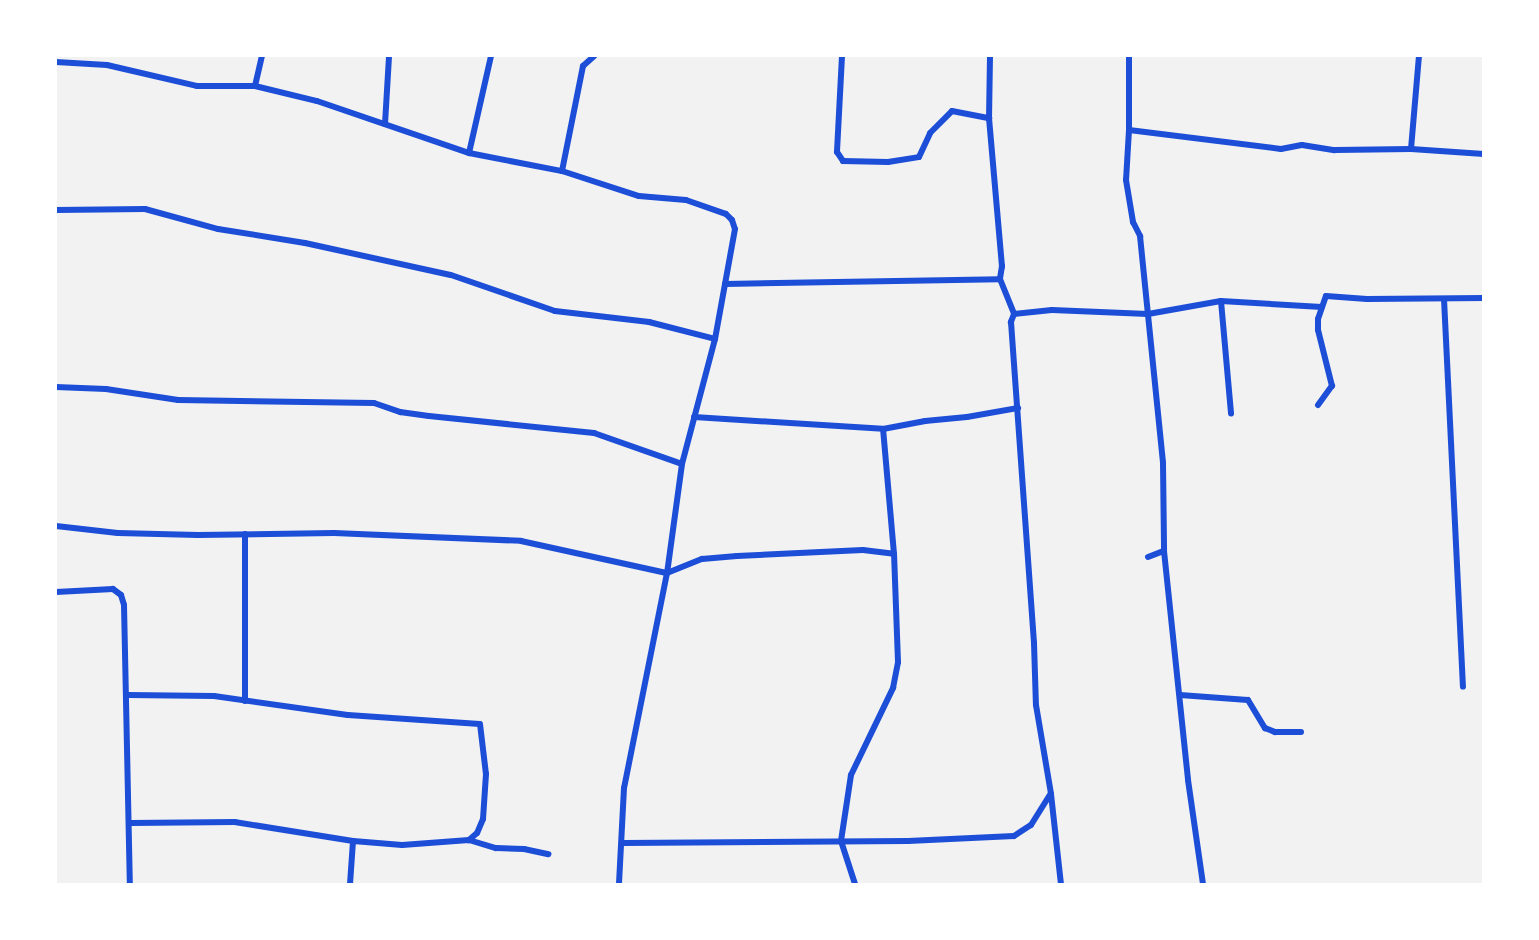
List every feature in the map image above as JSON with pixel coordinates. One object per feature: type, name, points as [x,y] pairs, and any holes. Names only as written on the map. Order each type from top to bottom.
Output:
[{"type":"street","points":[[255,87],[262,56]]},
{"type":"street","points":[[386,124],[389,56]]},
{"type":"street","points":[[469,153],[491,56]]},
{"type":"street","points":[[562,171],[584,66],[594,56]]},
{"type":"street","points":[[842,56],[837,152],[843,161],[888,162],[919,157],[930,133],[952,111],[989,118]]},
{"type":"street","points":[[990,56],[989,118],[1002,266],[1000,279],[1014,314],[1011,322],[1036,705],[1051,794],[1061,885]]},
{"type":"street","points":[[1129,56],[1126,180],[1133,222],[1140,236],[1162,463],[1164,551],[1188,780],[1203,885]]},
{"type":"street","points":[[1412,148],[1419,56]]},
{"type":"street","points":[[56,62],[107,65],[197,86],[255,87],[317,101],[469,153],[562,171],[639,196],[686,200],[726,214],[732,220],[735,229],[715,339],[682,464],[667,573],[624,788],[623,843],[619,885]]},
{"type":"street","points":[[1129,130],[1281,149],[1302,145],[1335,150],[1412,148],[1484,154]]},
{"type":"street","points":[[56,210],[145,209],[218,229],[305,243],[451,275],[555,310],[649,322],[715,339]]},
{"type":"street","points":[[725,284],[1000,279]]},
{"type":"street","points":[[1318,405],[1332,386],[1318,330],[1326,296],[1484,298]]},
{"type":"street","points":[[1444,299],[1463,687]]},
{"type":"street","points":[[1014,314],[1052,310],[1148,314],[1221,301],[1322,307]]},
{"type":"street","points":[[1221,301],[1231,414]]},
{"type":"street","points":[[56,387],[106,389],[178,400],[374,403],[400,412],[594,434],[682,464]]},
{"type":"street","points":[[694,417],[883,429],[1018,408]]},
{"type":"street","points":[[855,885],[841,841],[851,775],[893,688],[896,671],[894,554],[883,429]]},
{"type":"street","points":[[56,526],[118,532],[334,533],[521,541],[667,573],[702,559],[737,556],[863,550],[894,554]]},
{"type":"street","points":[[245,534],[245,701]]},
{"type":"street","points":[[1148,557],[1164,551]]},
{"type":"street","points":[[56,592],[113,588],[121,595],[128,695],[130,885]]},
{"type":"street","points":[[128,695],[214,696],[363,716],[480,724],[486,774],[483,819],[477,833],[469,840]]},
{"type":"street","points":[[1180,695],[1248,700],[1265,728],[1275,732],[1301,732]]},
{"type":"street","points":[[623,843],[841,841],[1014,836],[1031,825],[1051,794]]},
{"type":"street","points":[[131,823],[235,822],[353,841],[402,845],[469,840],[496,848],[524,849],[548,854]]},
{"type":"street","points":[[350,885],[353,841]]}]
